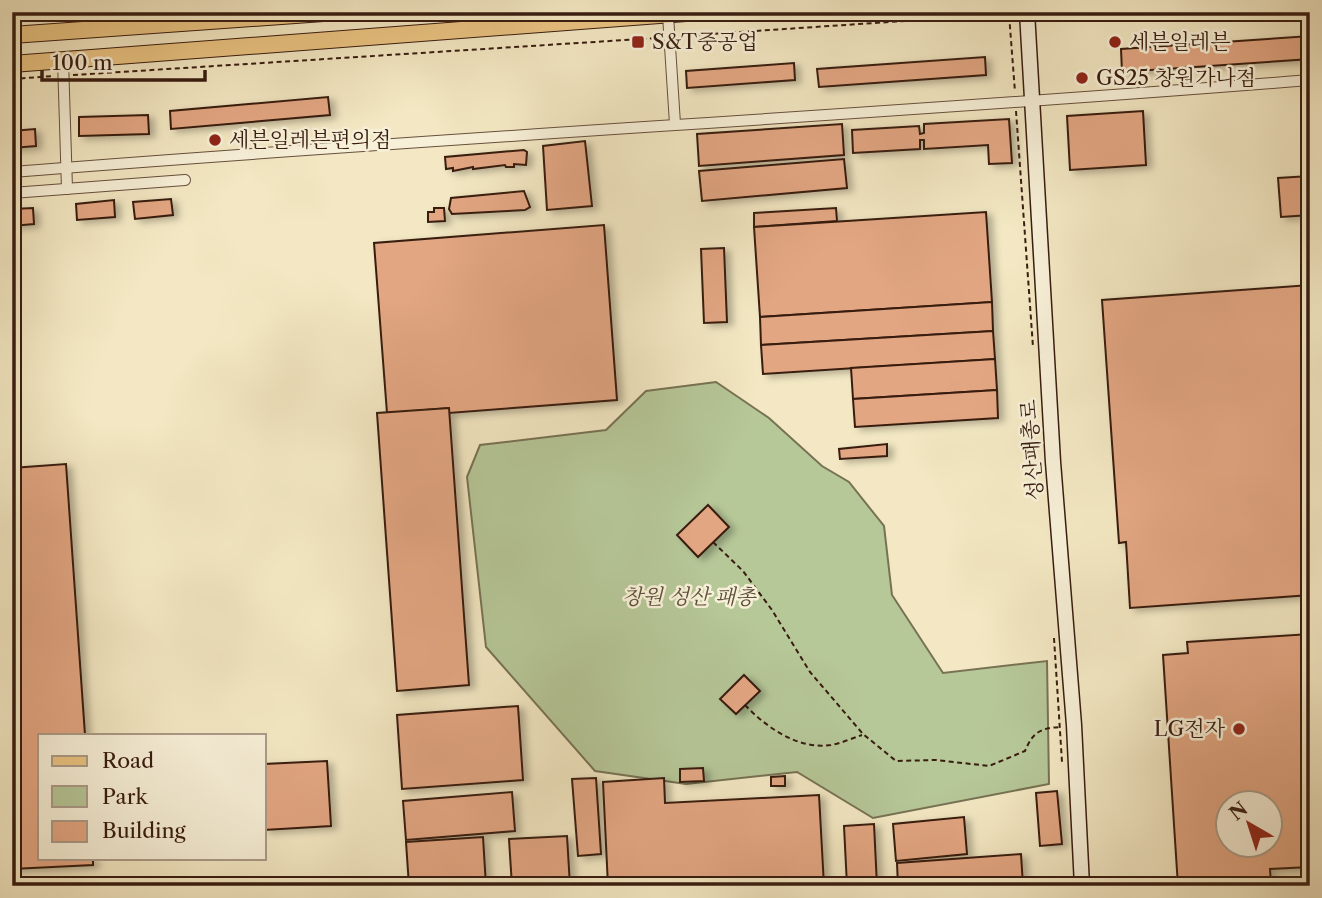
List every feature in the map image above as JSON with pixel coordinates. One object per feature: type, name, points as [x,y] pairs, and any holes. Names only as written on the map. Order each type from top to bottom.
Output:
[{"type":"main road","points":[[12,35],[337,12]]},
{"type":"main road","points":[[12,64],[64,68],[699,12]]},
{"type":"main road","name":"성산패총로","points":[[1027,12],[1053,462],[1074,725],[1082,886]]},
{"type":"street","points":[[668,15],[675,124]]},
{"type":"street","points":[[64,68],[67,189]]},
{"type":"street","points":[[12,172],[675,124],[1034,102],[1310,80]]},
{"type":"street","points":[[12,193],[185,180]]},
{"type":"path","points":[[12,19],[110,12]]},
{"type":"path","points":[[12,79],[64,68],[669,37],[1009,14]]},
{"type":"path","points":[[713,542],[743,571],[772,610],[810,672],[863,734],[896,761],[936,760],[989,766],[1025,751],[1032,735],[1044,728],[1074,725]]},
{"type":"path","points":[[745,705],[762,723],[791,739],[830,745],[863,734]]},
{"type":"green space","name":"창원 성산 패총","points":[[716,382],[769,418],[822,466],[849,482],[884,526],[892,595],[943,673],[1047,661],[1049,784],[873,818],[797,772],[686,784],[595,771],[486,647],[467,477],[480,445],[606,430],[646,391]]},
{"type":"building","points":[[1310,36],[1310,59],[1122,72],[1121,49]]},
{"type":"building","points":[[985,57],[986,75],[819,87],[817,69]]},
{"type":"building","points":[[794,63],[795,80],[687,88],[686,71]]},
{"type":"building","points":[[328,97],[330,115],[171,129],[170,111]]},
{"type":"building","points":[[1143,111],[1146,165],[1070,170],[1067,116]]},
{"type":"building","points":[[148,115],[149,134],[79,136],[79,117]]},
{"type":"building","points":[[1009,119],[1012,163],[989,164],[988,145],[924,149],[924,140],[920,140],[920,149],[853,153],[852,130],[919,126],[920,134],[924,133],[924,124]]},
{"type":"building","points":[[842,124],[844,155],[699,166],[697,134]]},
{"type":"building","points":[[35,129],[36,146],[12,148],[12,131]]},
{"type":"building","points":[[585,141],[592,206],[547,210],[543,146]]},
{"type":"building","points":[[524,150],[527,152],[526,165],[473,167],[453,171],[453,168],[446,169],[445,157]]},
{"type":"building","points":[[844,159],[847,188],[702,201],[699,171]]},
{"type":"building","points":[[1310,176],[1310,215],[1281,217],[1278,178]]},
{"type":"building","points":[[524,191],[530,207],[525,210],[452,214],[449,209],[451,198]]},
{"type":"building","points":[[171,199],[173,215],[135,219],[133,202]]},
{"type":"building","points":[[114,200],[115,217],[77,220],[76,204]]},
{"type":"building","points":[[33,208],[34,224],[12,226],[12,209]]},
{"type":"building","points":[[434,208],[444,208],[445,221],[428,222],[428,212],[434,212]]},
{"type":"building","points":[[836,208],[837,221],[754,227],[754,213]]},
{"type":"building","points":[[986,212],[992,302],[760,317],[754,227]]},
{"type":"building","points":[[604,225],[617,400],[449,413],[449,408],[387,413],[374,243]]},
{"type":"building","points":[[724,248],[727,322],[704,323],[701,249]]},
{"type":"building","points":[[1310,285],[1310,595],[1130,608],[1126,542],[1119,543],[1102,300]]},
{"type":"building","points":[[992,302],[993,331],[761,345],[760,317]]},
{"type":"building","points":[[993,331],[995,359],[763,374],[761,345]]},
{"type":"building","points":[[995,359],[997,390],[853,399],[851,368]]},
{"type":"building","points":[[997,390],[998,418],[855,427],[853,399]]},
{"type":"building","points":[[449,408],[469,685],[397,691],[377,413]]},
{"type":"building","points":[[887,444],[887,456],[840,459],[839,449]]},
{"type":"building","points":[[66,464],[85,734],[38,734],[38,860],[93,860],[93,865],[12,869],[12,468]]},
{"type":"building","points":[[708,505],[729,527],[698,557],[677,535]]},
{"type":"building","name":"LG전자","points":[[1310,634],[1310,867],[1270,869],[1271,884],[1178,886],[1163,655],[1188,653],[1187,642]]},
{"type":"building","points":[[744,675],[760,691],[736,714],[720,699]]},
{"type":"building","points":[[518,706],[523,780],[402,789],[397,715]]},
{"type":"building","points":[[327,761],[331,826],[266,830],[266,764]]},
{"type":"building","points":[[703,768],[704,781],[680,782],[680,769]]},
{"type":"building","points":[[785,776],[785,786],[771,786],[771,777]]},
{"type":"building","points":[[596,778],[601,854],[578,856],[572,779]]},
{"type":"building","points":[[664,778],[665,803],[819,795],[824,886],[608,886],[603,782]]},
{"type":"building","points":[[1057,791],[1062,844],[1040,846],[1036,793]]},
{"type":"building","points":[[512,792],[515,831],[406,840],[403,801]]},
{"type":"building","points":[[964,817],[967,854],[896,861],[893,824]]},
{"type":"building","points":[[874,824],[877,886],[847,886],[844,826]]},
{"type":"building","points":[[567,836],[570,886],[512,886],[509,839]]},
{"type":"building","points":[[483,837],[486,886],[409,886],[406,842]]},
{"type":"building","points":[[1021,854],[1023,886],[898,886],[897,863]]},
{"type":"place","name":"S&T중공업","points":[[638,42]]},
{"type":"place","name":"세븐일레븐","points":[[1115,42]]},
{"type":"place","name":"GS25 창원가나점","points":[[1082,78]]},
{"type":"place","name":"세븐일레븐편의점","points":[[215,140]]},
{"type":"place","name":"LG전자","points":[[1239,729]]}]
